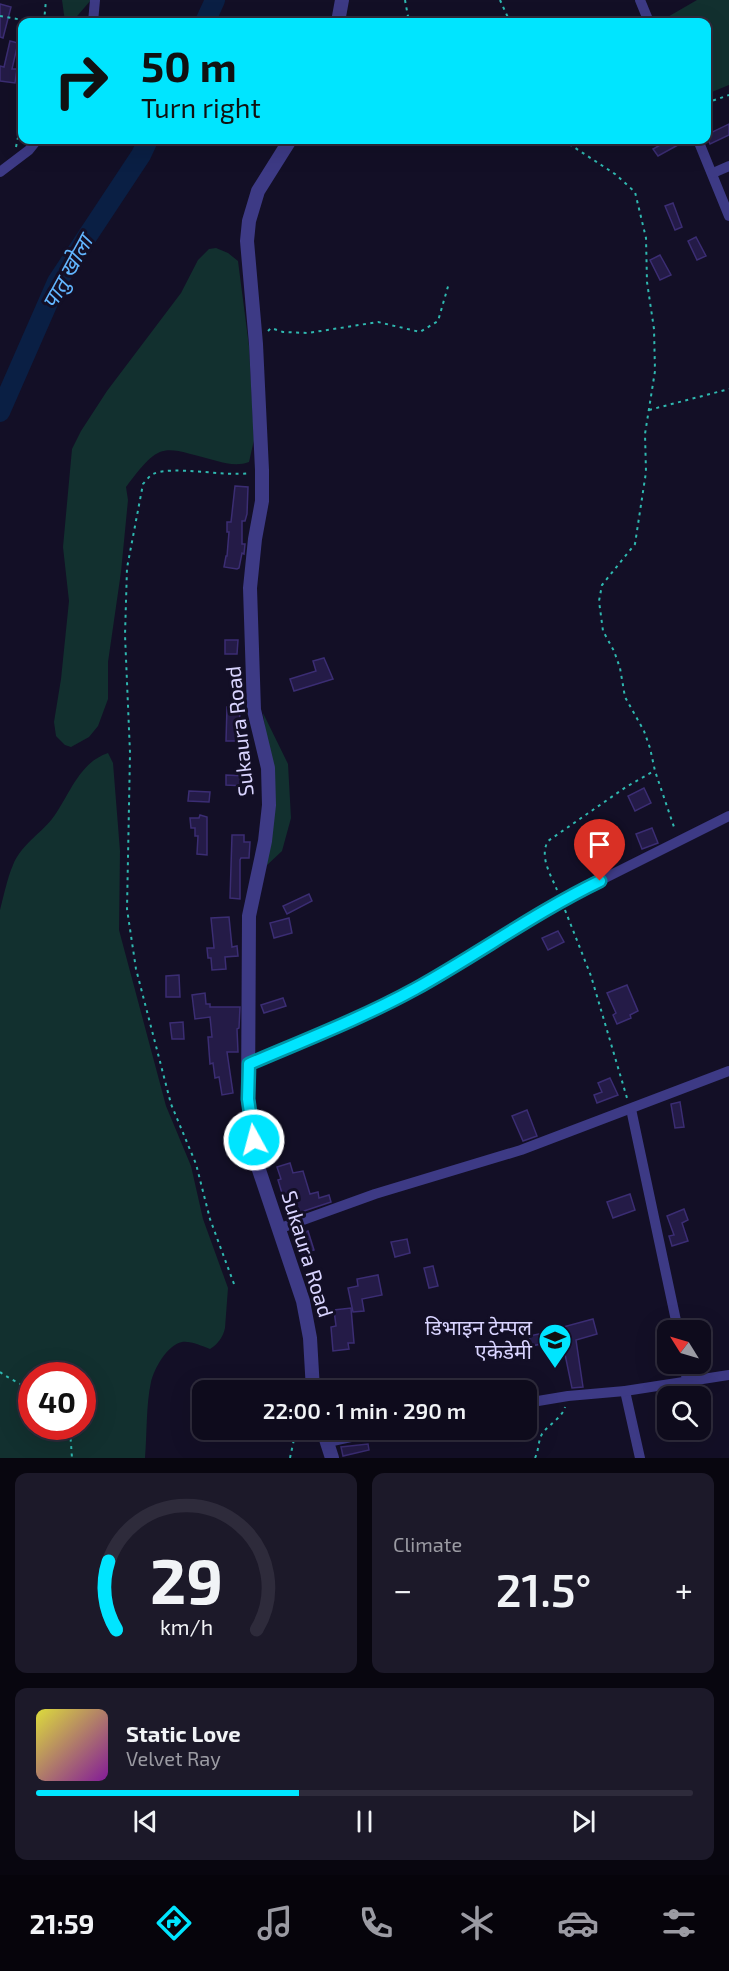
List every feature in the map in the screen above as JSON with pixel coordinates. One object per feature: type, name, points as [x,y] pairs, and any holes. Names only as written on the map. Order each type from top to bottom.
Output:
[{"type":"street","points":[[93,18],[95,0]]},
{"type":"street","points":[[339,18],[342,0]]},
{"type":"street","points":[[640,0],[647,18]]},
{"type":"street","points":[[0,172],[34,144]]},
{"type":"street","name":"Sukaura Road","points":[[287,144],[258,191],[249,221],[247,242],[256,344],[262,470],[262,501],[250,588],[255,710],[268,768],[269,805],[265,841],[249,916],[248,1099],[256,1161],[303,1301],[309,1329],[312,1380]]},
{"type":"street","points":[[700,144],[729,216]]},
{"type":"street","points":[[713,173],[729,166]]},
{"type":"street","points":[[249,1064],[362,1016],[414,990],[561,900],[729,816]]},
{"type":"street","points":[[278,1229],[375,1194],[521,1150],[729,1071]]},
{"type":"street","points":[[631,1109],[676,1320]]},
{"type":"street","points":[[686,1374],[687,1380]]},
{"type":"street","points":[[537,1401],[625,1391],[729,1375]]},
{"type":"street","points":[[625,1391],[640,1458]]},
{"type":"street","points":[[327,1440],[332,1458]]},
{"type":"path","points":[[44,18],[46,0]]},
{"type":"path","points":[[405,0],[408,18]]},
{"type":"path","points":[[500,0],[508,18]]},
{"type":"path","points":[[0,16],[18,19]]},
{"type":"path","points":[[711,101],[729,95]]},
{"type":"path","points":[[12,163],[18,136]]},
{"type":"path","points":[[569,144],[615,174],[635,192],[646,238],[647,282],[654,329],[655,371],[645,434],[646,472],[635,544],[602,585],[599,601],[603,631],[620,668],[625,697],[644,731],[679,842]]},
{"type":"path","points":[[256,344],[271,328],[283,332],[308,333],[378,322],[420,332],[438,321],[449,283]]},
{"type":"path","points":[[649,410],[729,389]]},
{"type":"path","points":[[234,1284],[210,1218],[196,1164],[171,1104],[133,953],[128,909],[130,753],[125,635],[127,568],[144,484],[152,474],[166,471],[235,475],[262,470]]},
{"type":"path","points":[[631,1109],[591,976],[544,856],[544,848],[548,841],[626,787],[655,771]]},
{"type":"path","points":[[0,1372],[18,1384]]},
{"type":"path","points":[[535,1458],[540,1437],[564,1412],[568,1396]]},
{"type":"path","points":[[71,1440],[72,1458]]},
{"type":"path","points":[[290,1458],[294,1440]]},
{"type":"green space","points":[[62,0],[91,0],[75,18],[64,18]]},
{"type":"green space","points":[[697,0],[729,0],[729,85],[711,92],[711,18],[666,18]]},
{"type":"green space","points":[[216,248],[228,253],[238,261],[249,346],[254,440],[249,462],[229,464],[185,452],[164,451],[148,461],[126,487],[128,500],[121,572],[108,662],[108,699],[98,726],[89,737],[71,747],[65,745],[56,736],[54,722],[69,601],[63,547],[72,449],[107,391],[181,293],[198,260],[209,249]]},
{"type":"green space","points":[[263,713],[288,764],[291,818],[282,851],[266,866],[266,736]]},
{"type":"green space","points":[[108,753],[113,763],[120,851],[119,930],[166,1106],[191,1166],[203,1219],[228,1288],[225,1328],[220,1340],[210,1349],[182,1342],[171,1348],[158,1364],[149,1391],[145,1458],[0,1458],[0,910],[16,858],[52,819],[89,764]]},
{"type":"building","points":[[0,4],[11,7],[3,38],[0,37]]},
{"type":"building","points":[[10,41],[18,43],[12,69],[17,69],[15,83],[0,81],[0,66],[4,67]]},
{"type":"building","points":[[729,124],[729,135],[711,144],[711,133]]},
{"type":"building","points":[[662,144],[680,144],[658,156],[653,149]]},
{"type":"building","points":[[673,203],[682,227],[675,230],[665,206]]},
{"type":"building","points":[[696,237],[706,256],[697,260],[688,241]]},
{"type":"building","points":[[660,255],[671,275],[660,280],[650,260]]},
{"type":"building","points":[[235,486],[248,487],[247,514],[245,521],[242,521],[244,554],[242,553],[237,569],[224,567],[229,532],[227,532],[227,522],[231,522]]},
{"type":"building","points":[[225,640],[238,640],[237,654],[225,654]]},
{"type":"building","points":[[324,658],[333,679],[294,691],[290,679],[316,671],[313,661]]},
{"type":"building","points":[[240,706],[239,741],[226,741],[227,707]]},
{"type":"building","points":[[226,775],[246,776],[245,786],[226,785]]},
{"type":"building","points":[[644,788],[651,803],[635,811],[628,796]]},
{"type":"building","points":[[189,791],[210,792],[209,802],[188,801]]},
{"type":"building","points":[[200,815],[207,817],[207,855],[197,854],[198,836],[195,836],[195,828],[191,828],[190,818],[199,818]]},
{"type":"building","points":[[652,828],[658,843],[642,849],[636,834]]},
{"type":"building","points":[[232,835],[244,835],[244,842],[250,842],[249,858],[240,860],[240,899],[230,898]]},
{"type":"building","points":[[309,894],[312,901],[287,914],[283,906]]},
{"type":"building","points":[[229,917],[232,947],[237,946],[238,956],[225,957],[226,969],[212,970],[207,948],[214,948],[211,918]]},
{"type":"building","points":[[289,918],[292,933],[274,938],[270,923]]},
{"type":"building","points":[[558,931],[564,942],[548,950],[542,938]]},
{"type":"building","points":[[179,975],[180,997],[166,997],[166,976]]},
{"type":"building","points":[[627,985],[638,1011],[630,1015],[631,1018],[617,1024],[613,1015],[616,1013],[607,993]]},
{"type":"building","points":[[205,993],[206,1004],[210,1004],[210,1007],[240,1007],[239,1028],[237,1029],[238,1052],[227,1052],[233,1093],[222,1095],[219,1077],[215,1078],[213,1063],[210,1064],[208,1037],[212,1037],[210,1017],[195,1019],[192,995]]},
{"type":"building","points":[[283,998],[286,1006],[264,1013],[261,1005]]},
{"type":"building","points":[[183,1022],[184,1039],[172,1039],[170,1023]]},
{"type":"building","points":[[610,1078],[618,1095],[597,1103],[594,1095],[602,1092],[598,1083]]},
{"type":"building","points":[[680,1102],[684,1127],[675,1128],[671,1104]]},
{"type":"building","points":[[527,1110],[537,1136],[523,1141],[512,1116]]},
{"type":"building","points":[[290,1163],[293,1173],[303,1171],[310,1194],[318,1192],[319,1198],[329,1195],[331,1202],[289,1216],[278,1180],[281,1179],[277,1167]]},
{"type":"building","points":[[630,1194],[635,1210],[613,1218],[607,1202]]},
{"type":"building","points":[[684,1209],[688,1220],[682,1223],[688,1241],[672,1246],[669,1236],[674,1235],[667,1216]]},
{"type":"building","points":[[308,1231],[314,1250],[302,1254],[295,1236]]},
{"type":"building","points":[[407,1239],[410,1253],[395,1257],[391,1242]]},
{"type":"building","points":[[433,1266],[438,1286],[429,1288],[424,1268]]},
{"type":"building","points":[[378,1275],[382,1295],[362,1299],[364,1311],[353,1312],[348,1288],[358,1286],[357,1279]]},
{"type":"building","points":[[351,1308],[354,1343],[348,1343],[349,1349],[333,1351],[331,1327],[336,1326],[334,1310]]},
{"type":"building","points":[[593,1319],[597,1334],[576,1340],[583,1387],[572,1388],[562,1340],[531,1346],[529,1336],[563,1329],[563,1327]]},
{"type":"building","points":[[368,1444],[369,1450],[343,1456],[341,1447]]},
{"type":"waterway","name":"पातु खोला","points":[[207,18],[215,0]]},
{"type":"waterway","name":"पातु खोला","points":[[0,412],[57,282],[146,144]]},
{"type":"place","name":"डिभाइन टेम्पल एकेडेमी","points":[[555,1369]]},
{"type":"route","points":[[254,1140],[248,1099],[249,1064],[362,1016],[414,990],[561,900],[600,881]]}]
